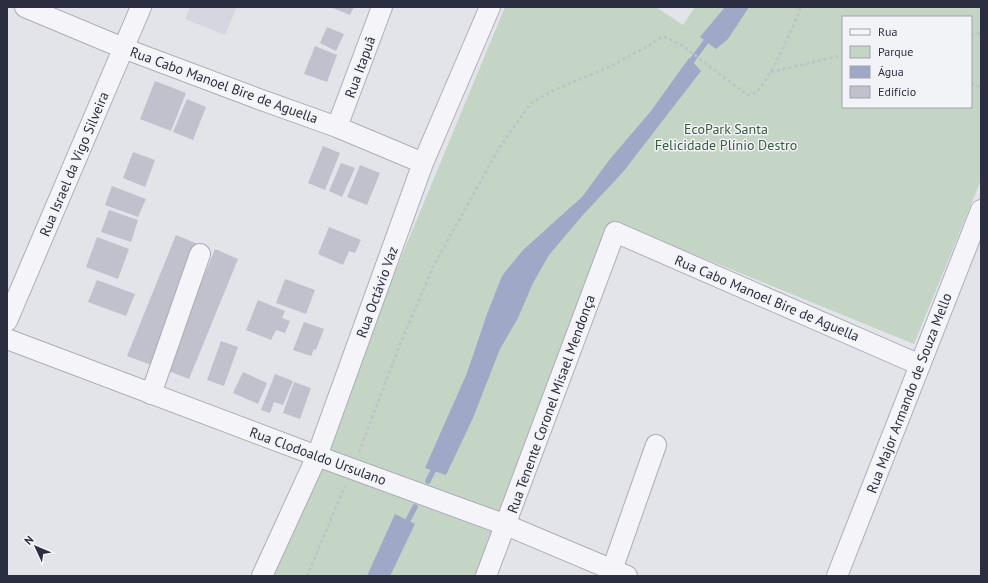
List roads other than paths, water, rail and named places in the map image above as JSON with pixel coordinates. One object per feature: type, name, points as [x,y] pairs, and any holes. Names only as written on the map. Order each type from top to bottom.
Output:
[{"type":"street","name":"Rua Cabo Manoel Bire de Aguella","points":[[24,7],[123,48],[337,127],[423,163]]},
{"type":"street","name":"Rua Israel da Vigo Silveira","points":[[7,321],[141,7]]},
{"type":"street","name":"Rua Itapuã","points":[[337,127],[382,7]]},
{"type":"street","name":"Rua Octávio Vaz","points":[[262,576],[317,456],[423,163],[490,7]]},
{"type":"street","name":"Rua Major Armando de Souza Mello","points":[[837,576],[981,210]]},
{"type":"street","name":"Rua Cabo Manoel Bire de Aguella","points":[[615,232],[920,365]]},
{"type":"street","name":"Rua Tenente Coronel Misael Mendonça","points":[[486,576],[615,232]]},
{"type":"street","points":[[151,394],[200,254]]},
{"type":"street","name":"Rua Clodoaldo Ursulano","points":[[7,339],[317,456],[506,525],[620,573]]},
{"type":"street","points":[[620,573],[656,445]]},
{"type":"water","points":[[725,7],[749,7],[728,39],[716,49],[700,37]]},
{"type":"water","points":[[689,58],[701,71],[623,172],[582,216],[549,255],[533,283],[518,318],[500,349],[473,418],[446,475],[425,468],[467,373],[487,314],[502,276],[523,250],[582,197],[610,159],[651,111]]},
{"type":"water","points":[[395,514],[415,524],[390,576],[367,576]]},
{"type":"waterway","points":[[688,66],[710,36]]},
{"type":"waterway","points":[[428,481],[436,465]]},
{"type":"waterway","points":[[405,526],[415,507]]},
{"type":"park label","name":"EcoPark Santa Felicidade Plínio Destro","points":[[726,138]]}]
